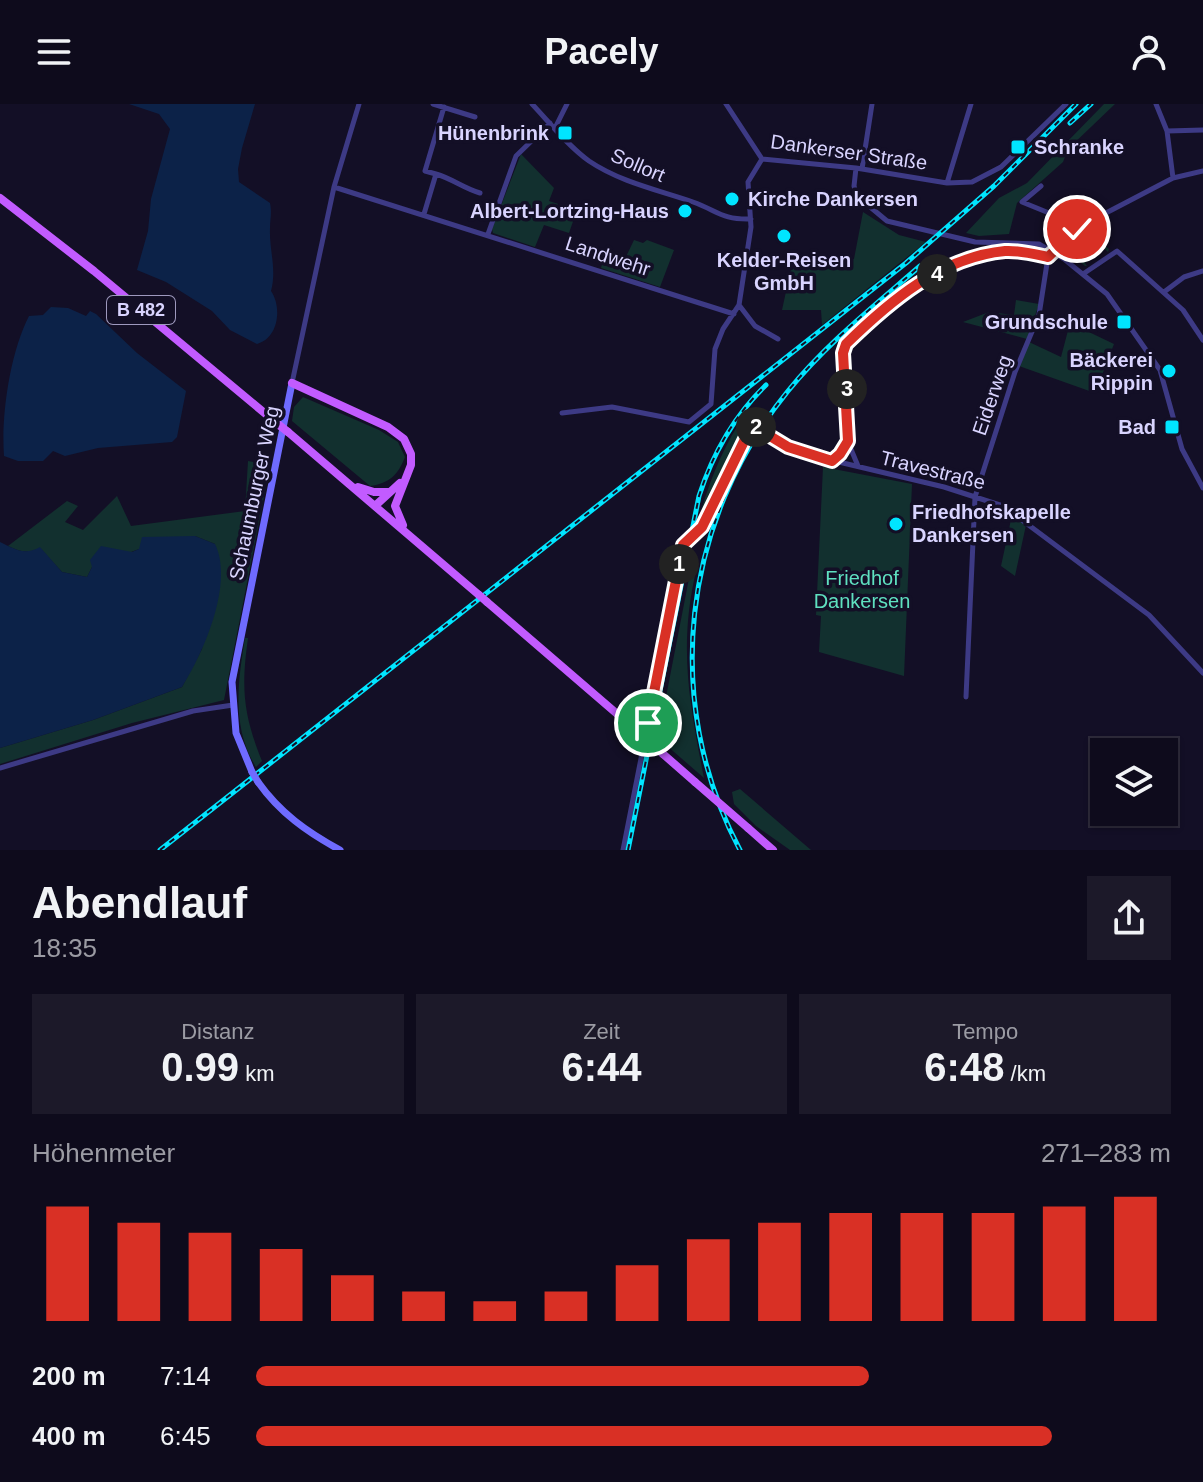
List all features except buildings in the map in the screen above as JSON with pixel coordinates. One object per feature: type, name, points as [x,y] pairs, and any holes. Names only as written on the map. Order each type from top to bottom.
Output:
[{"type":"main road","name":"B 482","points":[[0,198],[94,271],[408,532],[773,850]]},
{"type":"main road","points":[[292,383],[398,432],[408,444],[411,465],[404,480],[379,508]]},
{"type":"main road","points":[[353,486],[374,492],[393,492]]},
{"type":"main road","points":[[393,492],[396,511],[408,532]]},
{"type":"street","name":"Schaumburger Weg","points":[[340,850],[285,814],[258,782],[236,733],[233,705],[235,665],[292,383],[334,187],[359,104]]},
{"type":"street","points":[[433,104],[475,117]]},
{"type":"street","name":"Sollort","points":[[532,104],[588,160],[618,176],[694,203],[727,219],[751,219]]},
{"type":"street","points":[[488,234],[516,156],[553,125],[567,104]]},
{"type":"street","name":"Dankerser Straße","points":[[726,104],[762,159],[859,169],[947,183],[972,182],[995,172],[1066,104]]},
{"type":"street","points":[[872,104],[854,186],[857,196],[887,221],[975,242],[1039,244],[1083,274],[1113,300],[1160,370],[1182,449],[1203,488]]},
{"type":"street","points":[[947,183],[971,104]]},
{"type":"street","points":[[1156,104],[1167,131],[1173,178]]},
{"type":"street","points":[[444,107],[425,171],[454,179],[464,188],[480,193]]},
{"type":"street","points":[[1167,131],[1203,130]]},
{"type":"street","points":[[562,413],[612,407],[689,422],[711,404],[715,349],[723,329],[739,305],[751,219],[748,182],[762,159]]},
{"type":"street","points":[[859,467],[848,441],[844,348],[888,303],[924,280],[966,260],[1004,251],[1048,257],[1081,226],[1173,178],[1203,171]]},
{"type":"street","points":[[424,215],[436,174]]},
{"type":"street","points":[[1041,186],[1022,202],[1081,226]]},
{"type":"street","name":"Landwehr","points":[[334,187],[734,314]]},
{"type":"street","points":[[1083,274],[1117,251],[1194,323],[1203,340]]},
{"type":"street","name":"Eiderweg","points":[[966,697],[975,497],[1015,372],[1039,315],[1048,257]]},
{"type":"street","points":[[1164,292],[1184,277],[1203,271]]},
{"type":"street","points":[[739,305],[755,326],[778,339]]},
{"type":"street","name":"Travestraße","points":[[623,850],[683,545],[702,527],[750,429],[755,427],[788,447],[1003,506],[1149,615],[1203,673]]},
{"type":"street","points":[[832,461],[848,441]]},
{"type":"street","points":[[0,768],[193,711],[233,705]]},
{"type":"green space","points":[[1104,104],[1115,104],[1068,149],[1063,162],[1017,203],[1009,234],[979,236],[966,233],[999,198],[1027,183]]},
{"type":"green space","points":[[521,154],[554,188],[549,201],[577,210],[569,233],[544,225],[535,247],[493,233],[492,229]]},
{"type":"green space","points":[[863,212],[899,235],[926,242],[822,325],[821,310],[782,310],[794,255],[825,263],[854,259]]},
{"type":"green space","points":[[1084,229],[1109,249],[1085,263],[1087,266],[1063,249]]},
{"type":"green space","points":[[634,240],[643,243],[647,240],[674,250],[660,287],[601,268],[604,257],[623,263]]},
{"type":"green space","points":[[1016,300],[1039,304],[1027,339],[963,322],[989,312],[1014,315]]},
{"type":"green space","points":[[1070,323],[1114,344],[1095,393],[1019,366],[1029,342],[1061,357]]},
{"type":"green space","points":[[303,397],[379,430],[398,442],[405,457],[396,473],[383,483],[370,486],[292,421],[294,407]]},
{"type":"green space","points":[[746,412],[755,417],[738,443],[697,527],[716,468]]},
{"type":"green space","points":[[248,461],[265,464],[269,471],[224,700],[132,723],[0,764],[0,748],[93,720],[182,687],[202,649],[215,544],[195,536],[139,549],[92,567],[87,577],[62,572],[40,548],[24,552],[8,546],[67,501],[78,506],[65,522],[83,530],[117,496],[131,526],[245,511]]},
{"type":"green space","name":"Friedhof Dankersen","points":[[823,467],[912,484],[904,676],[819,652],[821,616],[816,615]]},
{"type":"green space","points":[[1012,515],[1026,525],[1015,576],[1001,566]]},
{"type":"green space","points":[[697,567],[691,595],[687,648],[690,698],[704,778],[658,738],[691,568]]},
{"type":"green space","points":[[245,638],[248,638],[245,701],[262,761],[256,767],[243,736],[238,704]]},
{"type":"green space","points":[[740,789],[811,850],[790,850],[756,826],[734,804],[732,792]]},
{"type":"water","points":[[129,104],[255,104],[238,169],[239,182],[270,203],[271,207],[271,291],[277,313],[274,329],[264,341],[257,344],[230,330],[212,311],[166,282],[137,270],[148,231],[151,199],[170,129],[159,114]]},
{"type":"water","points":[[51,307],[68,308],[86,316],[90,311],[96,314],[137,353],[186,391],[177,437],[172,442],[98,448],[65,456],[53,451],[43,461],[18,461],[4,456],[6,403],[22,331],[29,316],[43,315]]},
{"type":"water","points":[[195,536],[215,544],[221,578],[219,597],[207,637],[182,687],[93,720],[0,748],[0,542],[24,551],[40,547],[62,572],[87,577],[92,567],[90,560],[101,546],[132,552],[139,549],[142,537]]},
{"type":"railway","points":[[160,850],[906,263],[994,186],[1076,104]]},
{"type":"railway","points":[[1070,123],[1091,104]]},
{"type":"railway","points":[[740,850],[715,793],[699,734],[693,674],[695,613],[705,554],[725,497],[752,442],[788,391],[834,341],[920,266]]},
{"type":"railway","points":[[628,850],[699,496],[726,436],[744,409],[766,385]]},
{"type":"place","name":"Hünenbrink","points":[[565,133]]},
{"type":"place","name":"Schranke","points":[[1018,147]]},
{"type":"place","name":"Kirche Dankersen","points":[[732,199]]},
{"type":"place","name":"Albert-Lortzing-Haus","points":[[685,211]]},
{"type":"place","name":"Kelder-Reisen GmbH","points":[[784,236]]},
{"type":"place","name":"Grundschule","points":[[1124,322]]},
{"type":"place","name":"Bäckerei Rippin","points":[[1169,371]]},
{"type":"place","name":"Bad","points":[[1172,427]]},
{"type":"place","name":"Friedhofskapelle Dankersen","points":[[896,524]]},
{"type":"route","points":[[648,723],[683,545],[702,527],[750,429],[755,427],[788,447],[832,461],[848,441],[843,353],[846,344],[888,303],[924,280],[966,260],[1004,251],[1048,257],[1077,229]]}]
